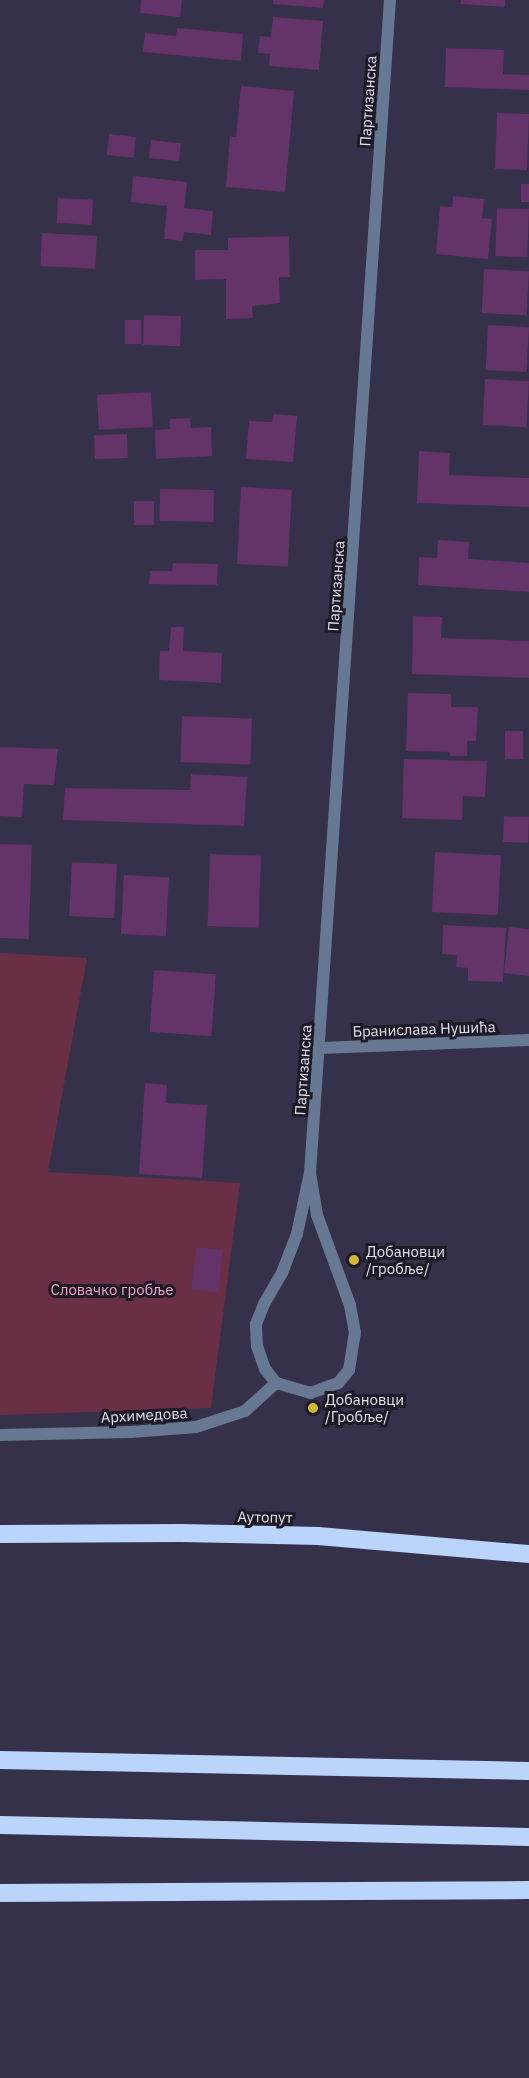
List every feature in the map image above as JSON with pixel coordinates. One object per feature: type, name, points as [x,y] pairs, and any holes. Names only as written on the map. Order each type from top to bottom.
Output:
[{"type":"highway","name":"Аутопут","points":[[0,1534],[180,1533],[318,1536],[529,1554]]},
{"type":"highway","points":[[0,1760],[529,1771]]},
{"type":"highway","points":[[0,1825],[529,1837]]},
{"type":"highway","points":[[0,1893],[529,1890]]},
{"type":"street","name":"Партизанска","points":[[310,1173],[390,0]]},
{"type":"street","name":"Бранислава Нушића","points":[[320,1048],[529,1040]]},
{"type":"street","points":[[310,1173],[317,1215],[350,1305],[355,1332],[349,1370],[338,1383],[327,1389],[311,1393],[276,1383],[265,1369],[257,1347],[256,1324],[264,1304],[282,1273],[297,1234],[310,1173]]},
{"type":"street","name":"Архимедова","points":[[0,1435],[131,1432],[196,1427],[245,1411],[276,1383]]},
{"type":"green space","name":"Словачко гробље","points":[[0,953],[87,958],[48,1172],[240,1183],[211,1408],[0,1415]]},
{"type":"building","points":[[141,0],[182,0],[180,17],[140,13]]},
{"type":"building","points":[[273,0],[324,0],[323,8],[273,4]]},
{"type":"building","points":[[461,0],[505,0],[505,7],[460,4]]},
{"type":"building","points":[[273,17],[323,21],[319,70],[269,66],[270,54],[258,53],[260,36],[271,37]]},
{"type":"building","points":[[177,28],[243,34],[241,61],[143,52],[145,33],[176,36]]},
{"type":"building","points":[[446,48],[504,50],[503,74],[529,75],[529,90],[445,87]]},
{"type":"building","points":[[241,86],[294,91],[285,192],[226,187],[230,136],[236,137]]},
{"type":"building","points":[[497,113],[529,114],[527,170],[495,169]]},
{"type":"building","points":[[109,134],[136,137],[134,158],[107,155]]},
{"type":"building","points":[[151,140],[181,143],[179,161],[149,158]]},
{"type":"building","points":[[133,176],[187,182],[184,208],[213,211],[211,235],[184,232],[183,241],[164,239],[167,206],[131,202]]},
{"type":"building","points":[[521,184],[529,184],[529,202],[521,202]]},
{"type":"building","points":[[453,196],[484,199],[482,218],[492,219],[488,259],[436,254],[440,206],[452,207]]},
{"type":"building","points":[[58,198],[93,200],[92,225],[57,223]]},
{"type":"building","points":[[497,208],[529,209],[527,257],[495,256]]},
{"type":"building","points":[[42,233],[97,236],[95,269],[40,266]]},
{"type":"building","points":[[289,236],[290,277],[279,277],[280,303],[252,306],[253,318],[226,319],[226,279],[195,280],[195,250],[228,250],[228,238]]},
{"type":"building","points":[[484,269],[529,271],[527,315],[482,313]]},
{"type":"building","points":[[144,315],[181,316],[180,346],[143,345]]},
{"type":"building","points":[[125,320],[141,320],[141,344],[125,344]]},
{"type":"building","points":[[488,325],[529,327],[527,372],[486,370]]},
{"type":"building","points":[[485,379],[529,381],[527,427],[483,425]]},
{"type":"building","points":[[151,392],[153,427],[99,430],[97,395]]},
{"type":"building","points":[[273,414],[297,416],[293,462],[246,459],[249,421],[272,422]]},
{"type":"building","points":[[190,418],[191,428],[211,427],[212,456],[156,459],[155,430],[170,429],[170,419]]},
{"type":"building","points":[[127,434],[128,458],[95,459],[94,435]]},
{"type":"building","points":[[419,451],[450,453],[449,475],[529,478],[529,507],[417,503]]},
{"type":"building","points":[[241,487],[292,490],[288,567],[237,564]]},
{"type":"building","points":[[160,489],[214,490],[213,522],[159,521]]},
{"type":"building","points":[[134,501],[154,501],[154,525],[134,525]]},
{"type":"building","points":[[438,540],[469,542],[468,559],[529,563],[529,592],[418,585],[419,557],[437,558]]},
{"type":"building","points":[[173,563],[218,564],[217,585],[149,584],[150,571],[172,571]]},
{"type":"building","points":[[413,616],[442,617],[441,638],[529,641],[529,678],[412,674]]},
{"type":"building","points":[[171,627],[184,627],[183,651],[222,653],[221,683],[159,680],[160,651],[169,651]]},
{"type":"building","points":[[408,693],[451,694],[451,707],[478,707],[476,741],[467,741],[467,756],[450,756],[450,752],[406,751]]},
{"type":"building","points":[[182,716],[252,718],[250,764],[180,762]]},
{"type":"building","points":[[505,731],[523,731],[523,759],[505,759]]},
{"type":"building","points":[[0,747],[58,749],[54,785],[24,784],[22,817],[0,816]]},
{"type":"building","points":[[404,759],[487,761],[485,797],[463,796],[462,820],[402,818]]},
{"type":"building","points":[[191,774],[247,777],[244,826],[63,820],[65,788],[190,790]]},
{"type":"building","points":[[504,816],[529,817],[528,843],[503,842]]},
{"type":"building","points":[[0,844],[32,845],[29,939],[0,938]]},
{"type":"building","points":[[435,852],[501,855],[498,915],[432,912]]},
{"type":"building","points":[[210,854],[261,856],[258,928],[207,926]]},
{"type":"building","points":[[72,862],[117,864],[114,918],[69,916]]},
{"type":"building","points":[[124,875],[169,877],[166,936],[121,934]]},
{"type":"building","points":[[443,925],[506,928],[503,982],[468,981],[468,968],[456,967],[457,955],[442,954]]},
{"type":"building","points":[[509,927],[529,929],[529,976],[504,973]]},
{"type":"building","points":[[154,970],[216,974],[212,1036],[150,1032]]},
{"type":"building","points":[[145,1083],[167,1085],[166,1103],[207,1105],[202,1178],[139,1174]]},
{"type":"building","points":[[196,1247],[223,1250],[218,1293],[192,1290]]},
{"type":"place","name":"Добановци /гробље/","points":[[354,1260]]},
{"type":"place","name":"Добановци /Гробље/","points":[[313,1408]]}]
